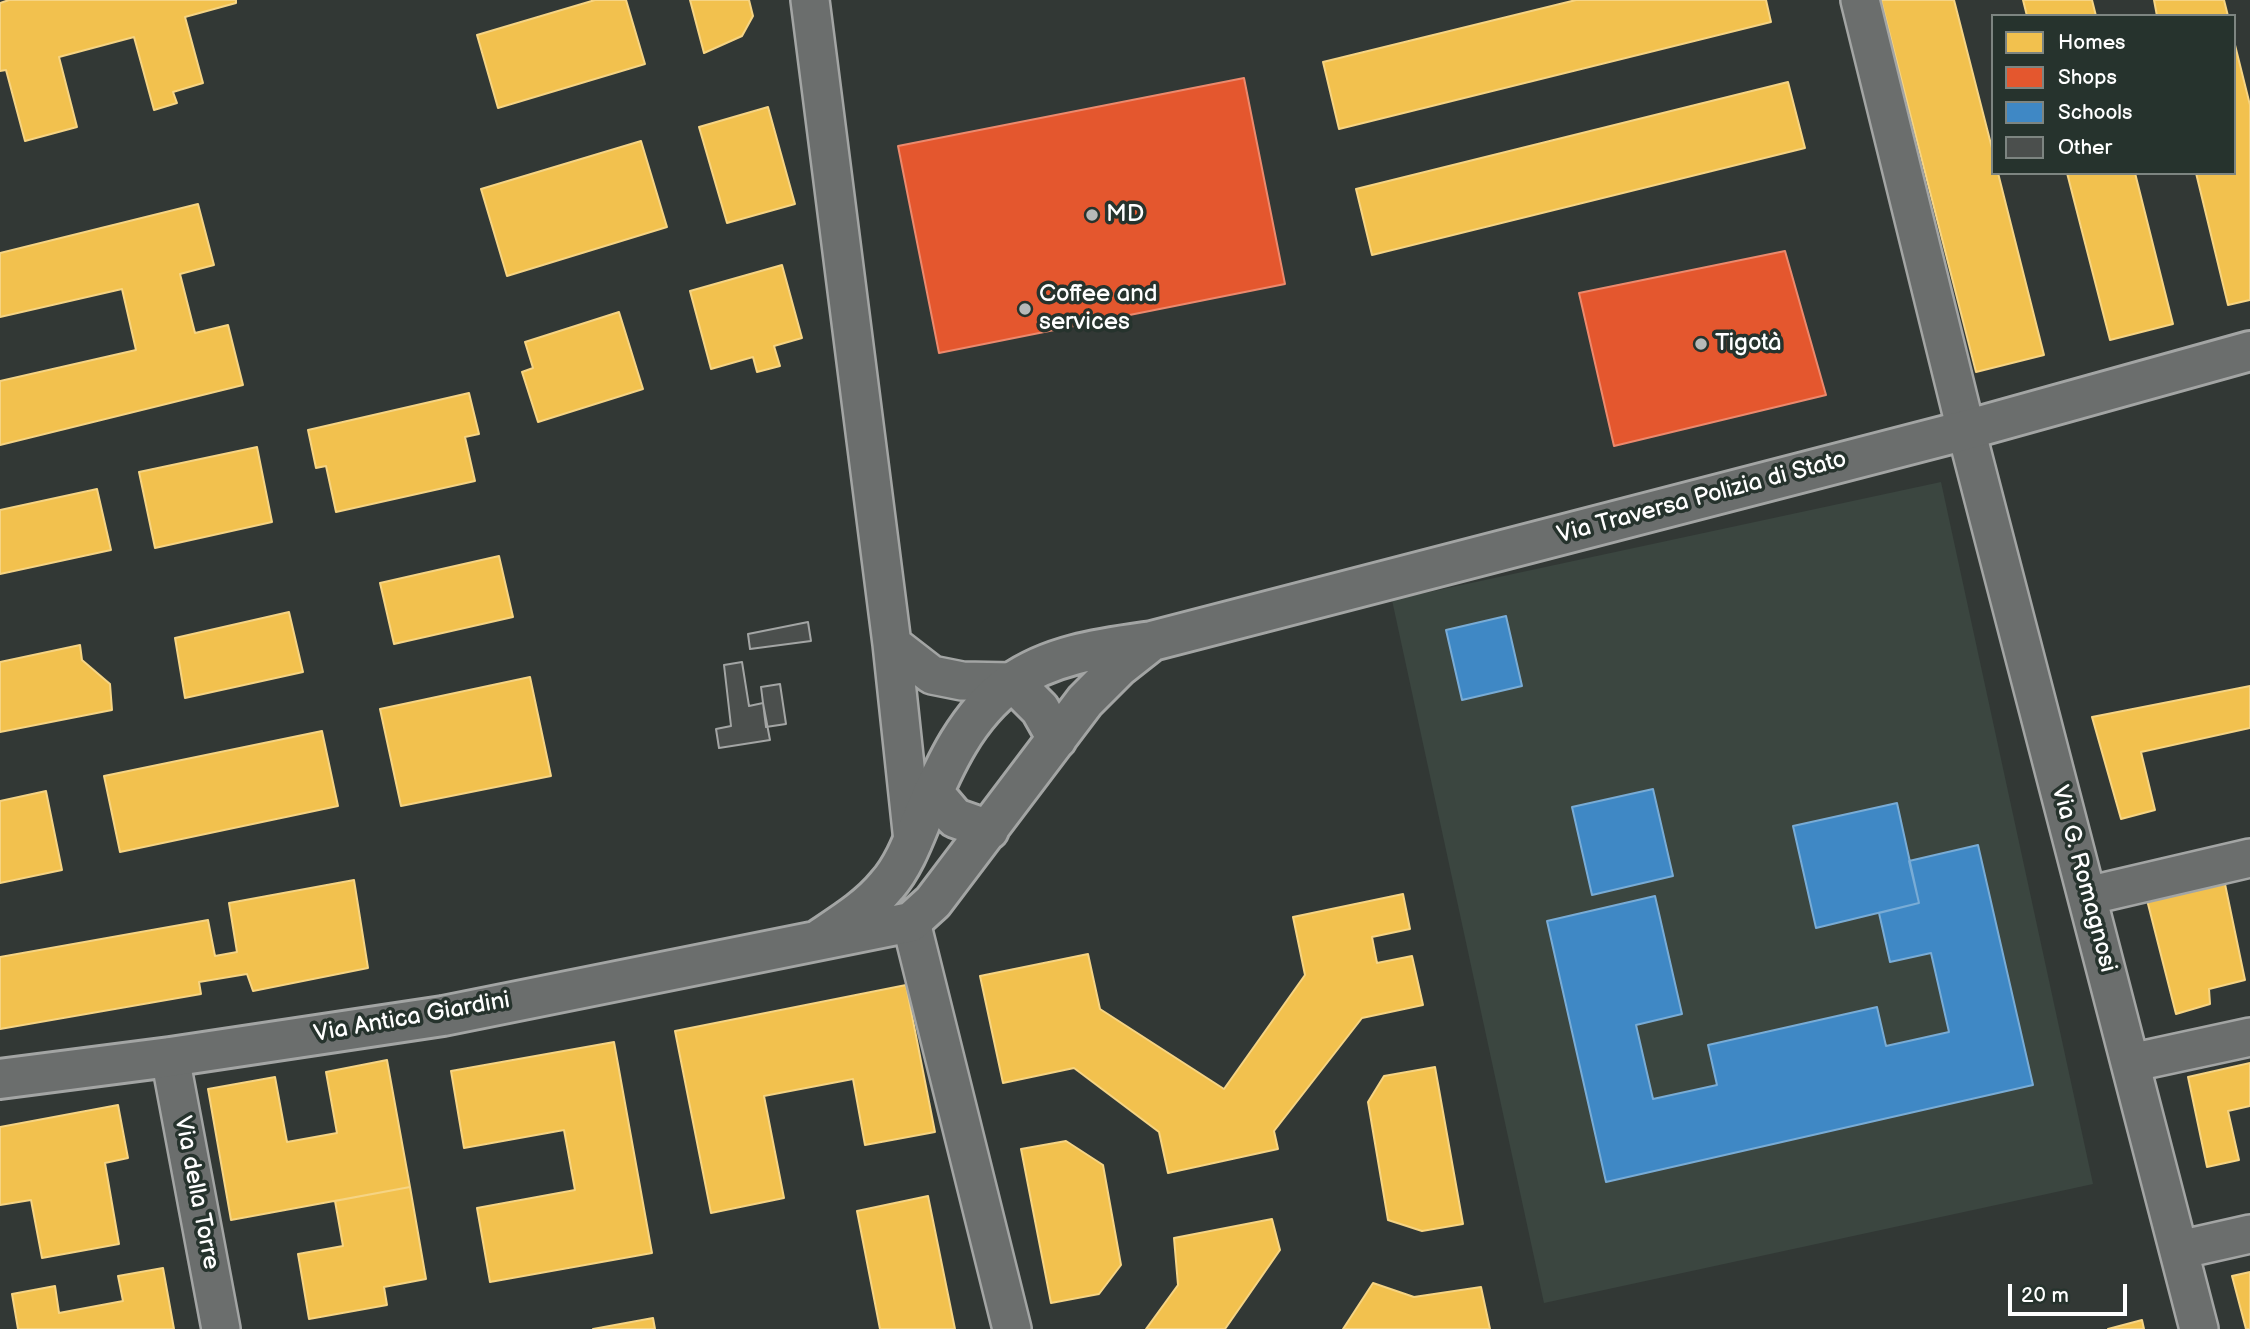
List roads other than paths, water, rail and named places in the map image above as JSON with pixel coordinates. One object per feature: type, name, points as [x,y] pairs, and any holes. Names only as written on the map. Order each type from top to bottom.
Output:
[{"type":"street","points":[[810,0],[892,644],[922,912],[1012,1329]]},
{"type":"street","name":"Via G. Romagnosi","points":[[1860,0],[1966,430],[2199,1329]]},
{"type":"street","name":"Via Traversa Polizia di Stato","points":[[1152,641],[1966,430],[2250,351]]},
{"type":"street","points":[[922,912],[989,830],[1086,701],[1119,667],[1152,641]]},
{"type":"street","name":"Via Antica Giardini","points":[[821,938],[858,914],[889,884],[913,841],[933,792],[961,739],[989,701],[1013,682],[1048,663],[1089,650],[1152,641]]},
{"type":"street","points":[[892,644],[932,675],[962,681],[1013,682],[1040,709],[1057,739]]},
{"type":"street","points":[[933,792],[955,818],[989,830]]},
{"type":"street","points":[[2087,896],[2250,858]]},
{"type":"street","name":"Via Antica Giardini","points":[[0,1079],[170,1057],[443,1016],[821,938],[922,912]]},
{"type":"street","points":[[2130,1063],[2250,1037]]},
{"type":"street","name":"Via della Torre","points":[[170,1057],[221,1329]]},
{"type":"street","points":[[2179,1250],[2250,1234]]},
{"type":"place","name":"MD","points":[[1092,215]]},
{"type":"place","name":"Coffee and services","points":[[1025,309]]},
{"type":"place","name":"Tigotà","points":[[1701,344]]}]
